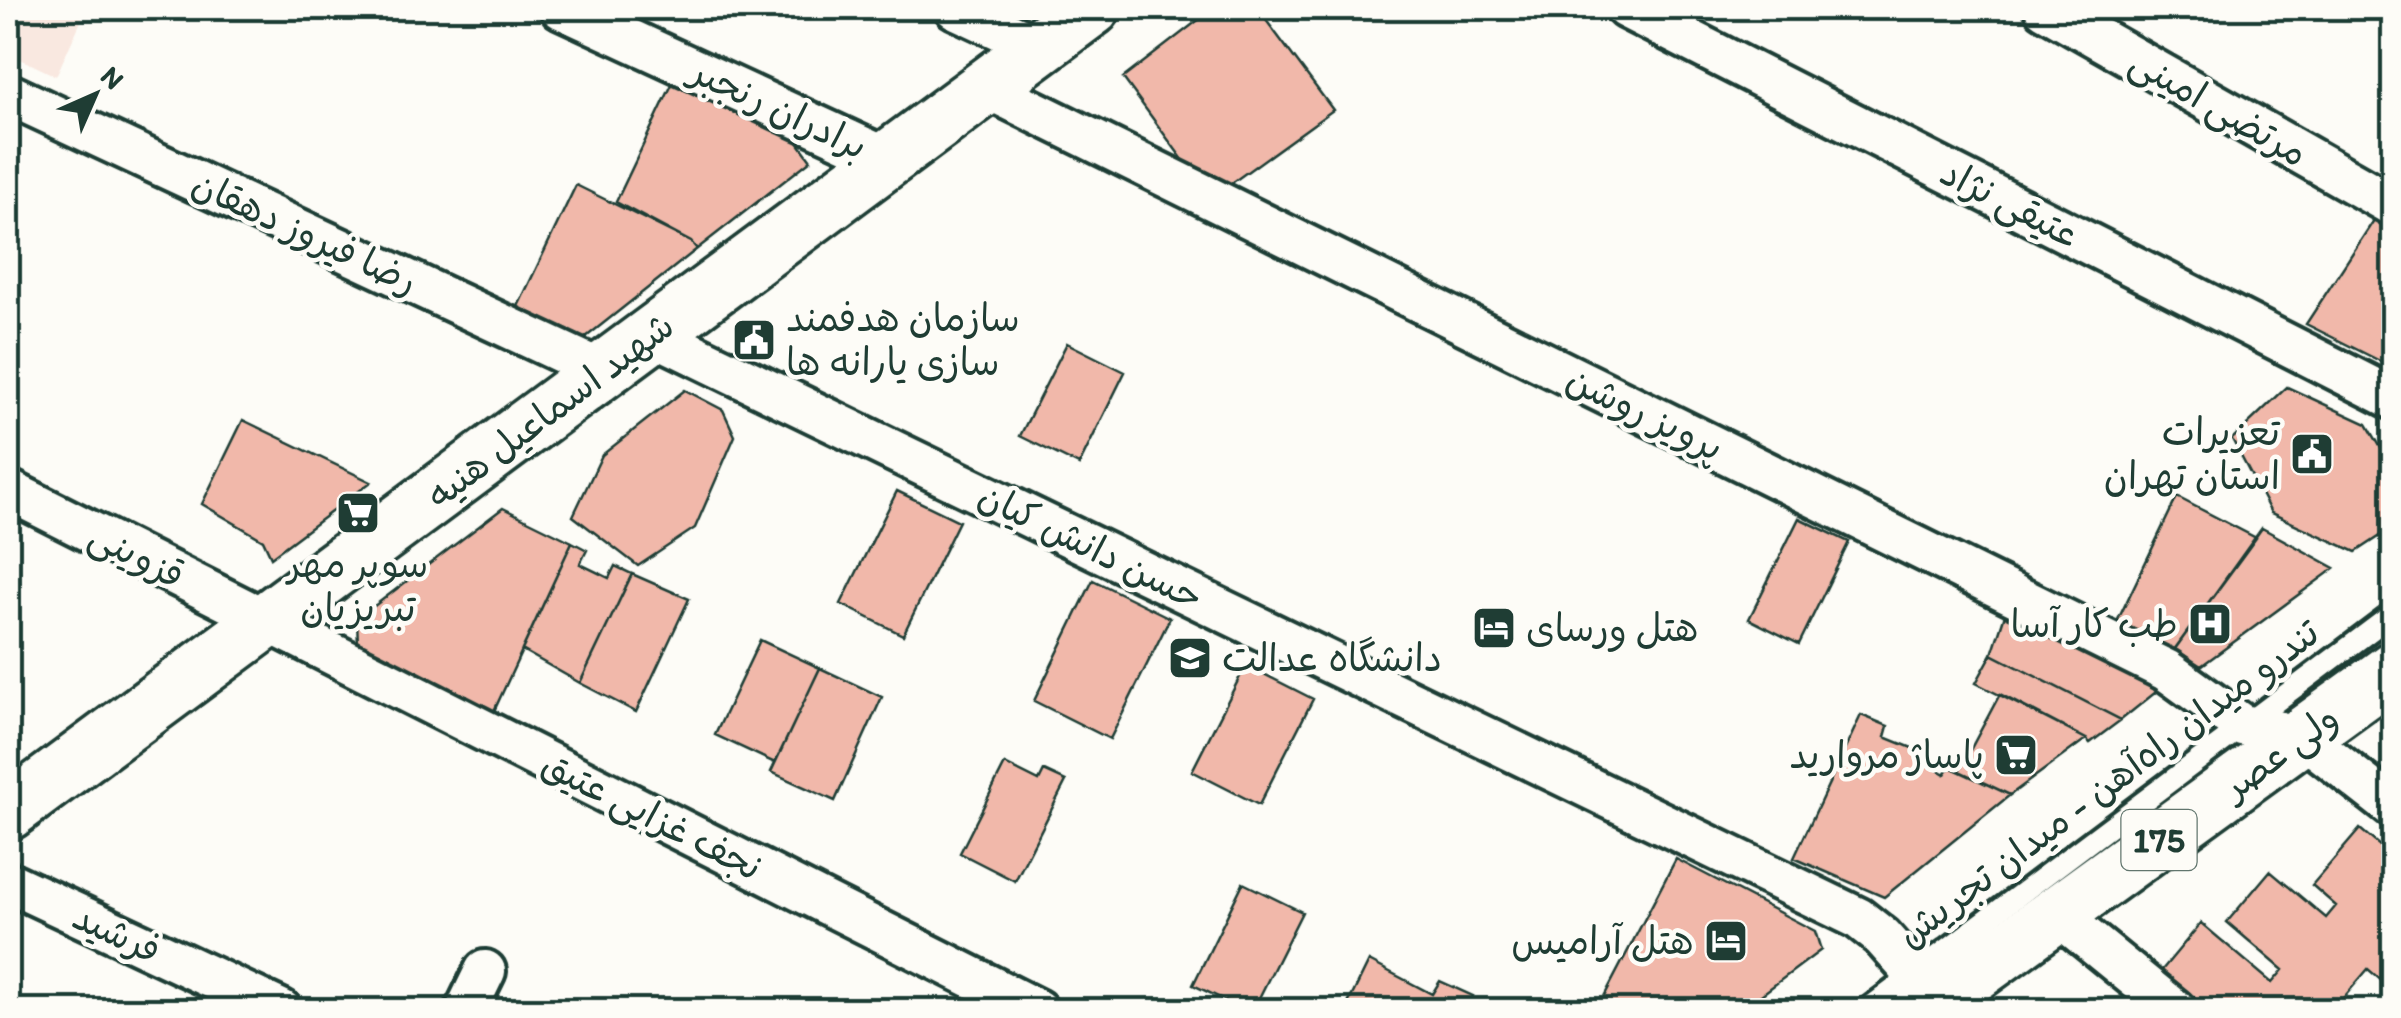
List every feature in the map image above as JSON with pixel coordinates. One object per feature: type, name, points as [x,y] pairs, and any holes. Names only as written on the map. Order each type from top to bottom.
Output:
[{"type":"main road","name":"شهید اسماعیل هنیه","points":[[8,812],[1092,8]]},
{"type":"main road","name":"ولی عصر","points":[[1926,994],[2057,914],[2394,669]]},
{"type":"street","name":"برادران رنجبر","points":[[562,8],[888,159]]},
{"type":"street","points":[[955,8],[1039,47]]},
{"type":"street","name":"عتیقی نژاد","points":[[1626,8],[2394,399]]},
{"type":"street","name":"مرتضی امینی","points":[[2045,8],[2394,206]]},
{"type":"street","name":"پرویز روشن","points":[[985,87],[2166,670],[2242,725],[2302,736]]},
{"type":"street","name":"رضا فیروز دهقان","points":[[8,94],[602,371]]},
{"type":"street","name":"حسن دانش کیان","points":[[652,334],[1858,918],[1882,937],[1926,994]]},
{"type":"street","name":"قزوینی","points":[[8,490],[266,620]]},
{"type":"street","name":"نجف غزایی عتیق","points":[[266,620],[1037,1010]]},
{"type":"street","points":[[2302,736],[2394,808]]},
{"type":"street","name":"فرشید","points":[[8,882],[282,1010]]},
{"type":"street","points":[[2057,914],[2175,1010]]},
{"type":"street","points":[[466,1010],[485,971]]},
{"type":"lane","name":"تندرو میدان راه‌آهن - میدان تجریش","points":[[1866,1010],[1926,994],[2242,725],[2394,613]]},
{"type":"shaded area","points":[[8,8],[87,8],[56,76],[8,53]]},
{"type":"building","points":[[1214,8],[1257,8],[1333,110],[1211,198],[1123,78]]},
{"type":"building","points":[[676,76],[792,134],[811,160],[697,249],[691,242],[616,202]]},
{"type":"building","points":[[576,185],[691,242],[697,249],[571,349],[512,319]]},
{"type":"building","points":[[2376,217],[2394,227],[2394,368],[2306,324]]},
{"type":"building","points":[[1067,343],[1125,372],[1079,465],[1020,436]]},
{"type":"building","name":"تعزیرات استان تهران","points":[[2287,387],[2367,424],[2394,470],[2394,527],[2356,552],[2271,513],[2232,439]]},
{"type":"building","points":[[685,390],[723,410],[735,436],[695,528],[638,566],[573,516],[602,455]]},
{"type":"building","points":[[243,420],[371,482],[271,557],[263,540],[202,504]]},
{"type":"building","points":[[897,491],[959,521],[903,635],[841,604]]},
{"type":"building","points":[[2177,497],[2256,538],[2171,654],[2115,626]]},
{"type":"building","points":[[503,508],[572,542],[494,711],[358,646],[357,619]]},
{"type":"building","points":[[1799,518],[1849,542],[1799,644],[1749,619]]},
{"type":"building","points":[[2262,528],[2335,568],[2201,666],[2175,649]]},
{"type":"building","points":[[572,542],[587,550],[580,564],[609,578],[615,566],[632,574],[580,683],[522,650]]},
{"type":"building","points":[[632,574],[689,599],[636,712],[580,683]]},
{"type":"building","points":[[1093,580],[1170,618],[1110,739],[1034,701]]},
{"type":"building","points":[[2006,611],[2147,679],[2156,692],[2121,720],[1992,654]]},
{"type":"building","points":[[760,640],[820,668],[775,763],[715,735]]},
{"type":"building","points":[[1992,654],[2121,720],[2090,743],[1976,683]]},
{"type":"building","points":[[1246,665],[1313,699],[1259,805],[1192,771]]},
{"type":"building","points":[[820,668],[882,697],[835,801],[771,772]]},
{"type":"building","name":"پاساژ مروارید","points":[[2000,694],[2086,739],[2010,795],[1959,771]]},
{"type":"building","points":[[1861,715],[1888,726],[1885,737],[1927,754],[1924,762],[1945,774],[1950,767],[2010,795],[1884,897],[1794,858]]},
{"type":"building","points":[[1005,764],[1039,781],[1044,771],[1066,781],[1015,881],[960,853]]},
{"type":"building","points":[[2360,829],[2394,858],[2394,969],[2383,982],[2368,969],[2333,1010],[2198,1010],[2157,976],[2201,923],[2272,983],[2283,970],[2227,922],[2270,871],[2326,918],[2336,906],[2312,885]]},
{"type":"building","name":"هتل آرامیس","points":[[1676,859],[1815,931],[1821,950],[1741,1010],[1597,1010]]},
{"type":"building","points":[[1243,883],[1302,912],[1253,1010],[1245,1010],[1193,985]]},
{"type":"building","points":[[1369,961],[1432,994],[1440,981],[1473,996],[1465,1010],[1345,1010]]},
{"type":"place","name":"سازمان هدفمند سازی یارانه ها","points":[[754,340]]},
{"type":"place","name":"تعزیرات استان تهران","points":[[2312,454]]},
{"type":"place","name":"سوپر مهر تبریزیان","points":[[358,513]]},
{"type":"place","name":"طب کار آسا","points":[[2210,624]]},
{"type":"place","name":"هتل ورسای","points":[[1494,628]]},
{"type":"place","name":"دانشگاه عدالت","points":[[1190,658]]},
{"type":"place","name":"پاساژ مروارید","points":[[2016,755]]},
{"type":"place","name":"هتل آرامیس","points":[[1726,941]]}]
